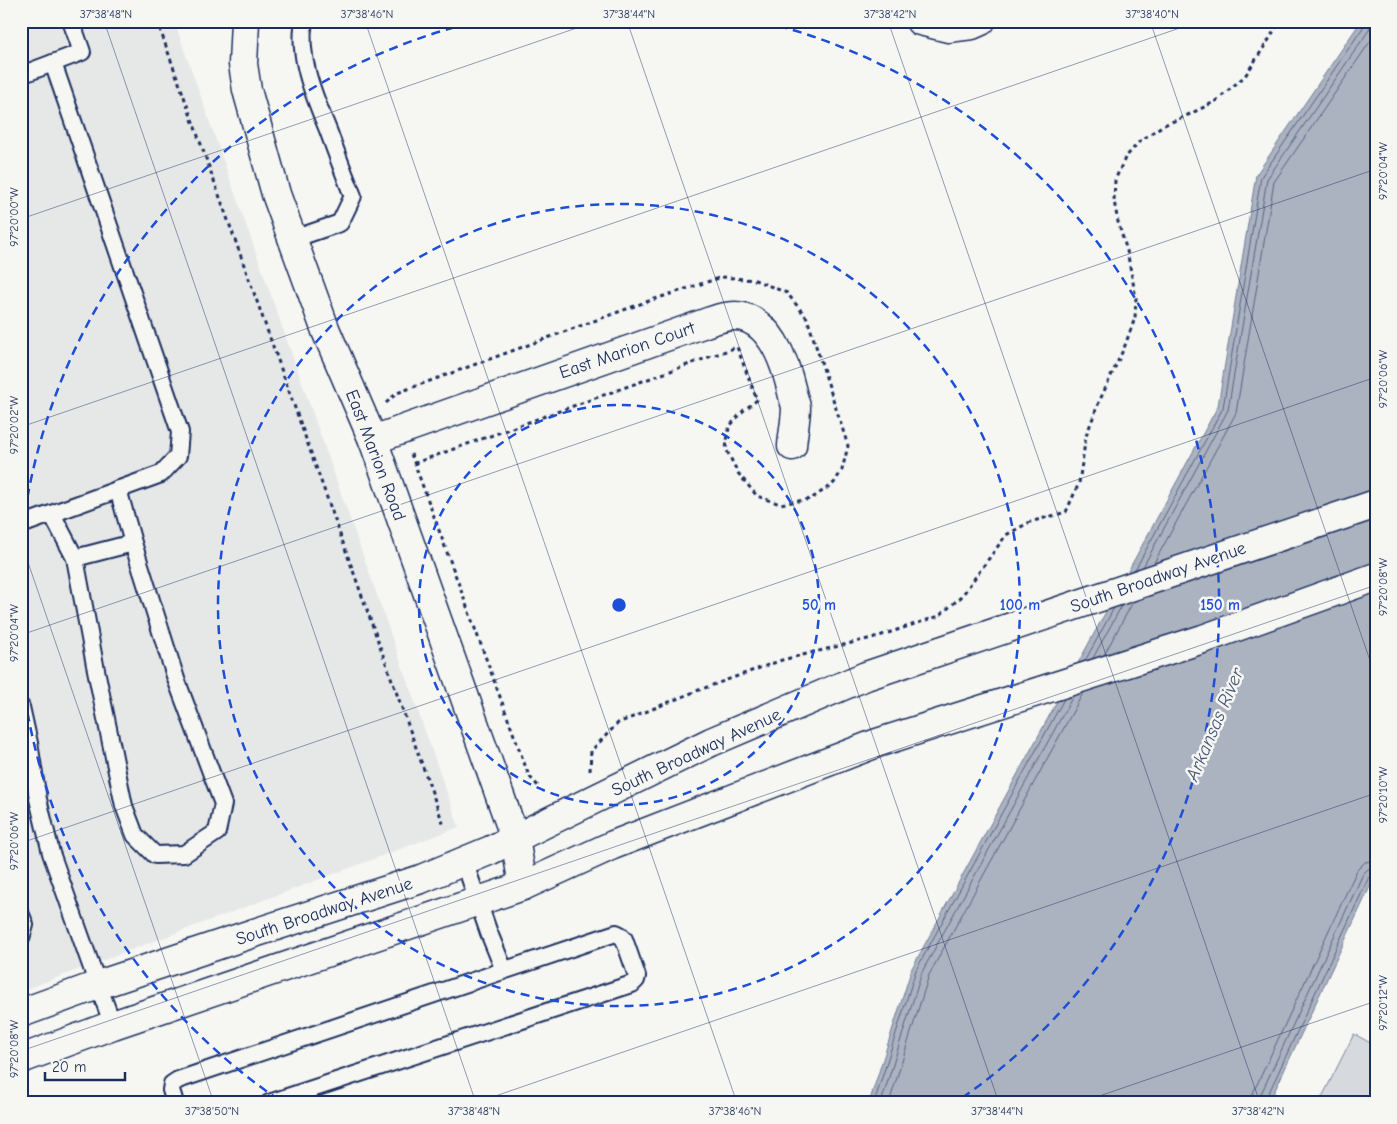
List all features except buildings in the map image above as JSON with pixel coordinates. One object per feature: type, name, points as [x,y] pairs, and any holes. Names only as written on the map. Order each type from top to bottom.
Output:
[{"type":"main road","name":"East Marion Road","points":[[244,21],[243,64],[247,90],[276,194],[326,331],[373,440],[515,838],[523,886]]},
{"type":"main road","points":[[920,21],[948,28],[982,21]]},
{"type":"main road","name":"East Marion Court","points":[[373,440],[694,327],[726,317],[743,317],[760,326],[770,337],[788,373],[796,406],[792,446]]},
{"type":"main road","name":"South Broadway Avenue","points":[[21,1012],[421,879],[515,838],[711,742],[866,676],[1376,504]]},
{"type":"main road","points":[[21,1059],[113,1025],[523,886],[613,845],[877,743],[1203,639],[1376,577]]},
{"type":"lane","points":[[21,75],[82,52],[71,21]]},
{"type":"lane","points":[[293,240],[340,223],[353,196],[317,102],[304,61],[302,27],[304,21]]},
{"type":"lane","points":[[21,525],[161,474],[178,456],[180,432],[53,63]]},
{"type":"lane","points":[[52,514],[75,558],[124,806],[135,835],[155,855],[184,854],[217,832],[223,804],[176,679],[118,489]]},
{"type":"lane","points":[[75,558],[133,543]]},
{"type":"lane","points":[[21,707],[38,799],[51,853],[113,1025]]},
{"type":"lane","points":[[464,861],[504,970]]},
{"type":"lane","points":[[21,915],[24,926],[21,938]]},
{"type":"lane","points":[[176,1103],[171,1090],[172,1084],[178,1080],[616,933],[624,939],[637,976],[632,984],[269,1103]]},
{"type":"path","points":[[157,21],[444,826]]},
{"type":"path","points":[[590,768],[591,751],[618,723],[699,690],[782,660],[876,637],[939,616],[961,597],[1006,535],[1030,522],[1066,512],[1078,483],[1086,436],[1135,318],[1136,298],[1127,251],[1114,201],[1115,180],[1125,158],[1140,141],[1162,126],[1216,101],[1245,76],[1279,21]]},
{"type":"path","points":[[415,463],[738,347],[757,400],[742,411],[729,427],[726,449],[738,473],[756,496],[780,504],[811,499],[834,483],[842,470],[848,446],[807,318],[787,293],[755,280],[722,277],[643,303],[397,392],[386,403],[415,463],[529,776],[540,788]]},
{"type":"shaded area","points":[[21,21],[174,21],[459,827],[21,991]]},
{"type":"shaded area","points":[[1354,1034],[1376,1046],[1376,1103],[1319,1103]]},
{"type":"water","name":"Arkansas River","points":[[1361,21],[1376,21],[1376,874],[1269,1103],[869,1103],[912,968],[1218,406],[1256,175]]}]
